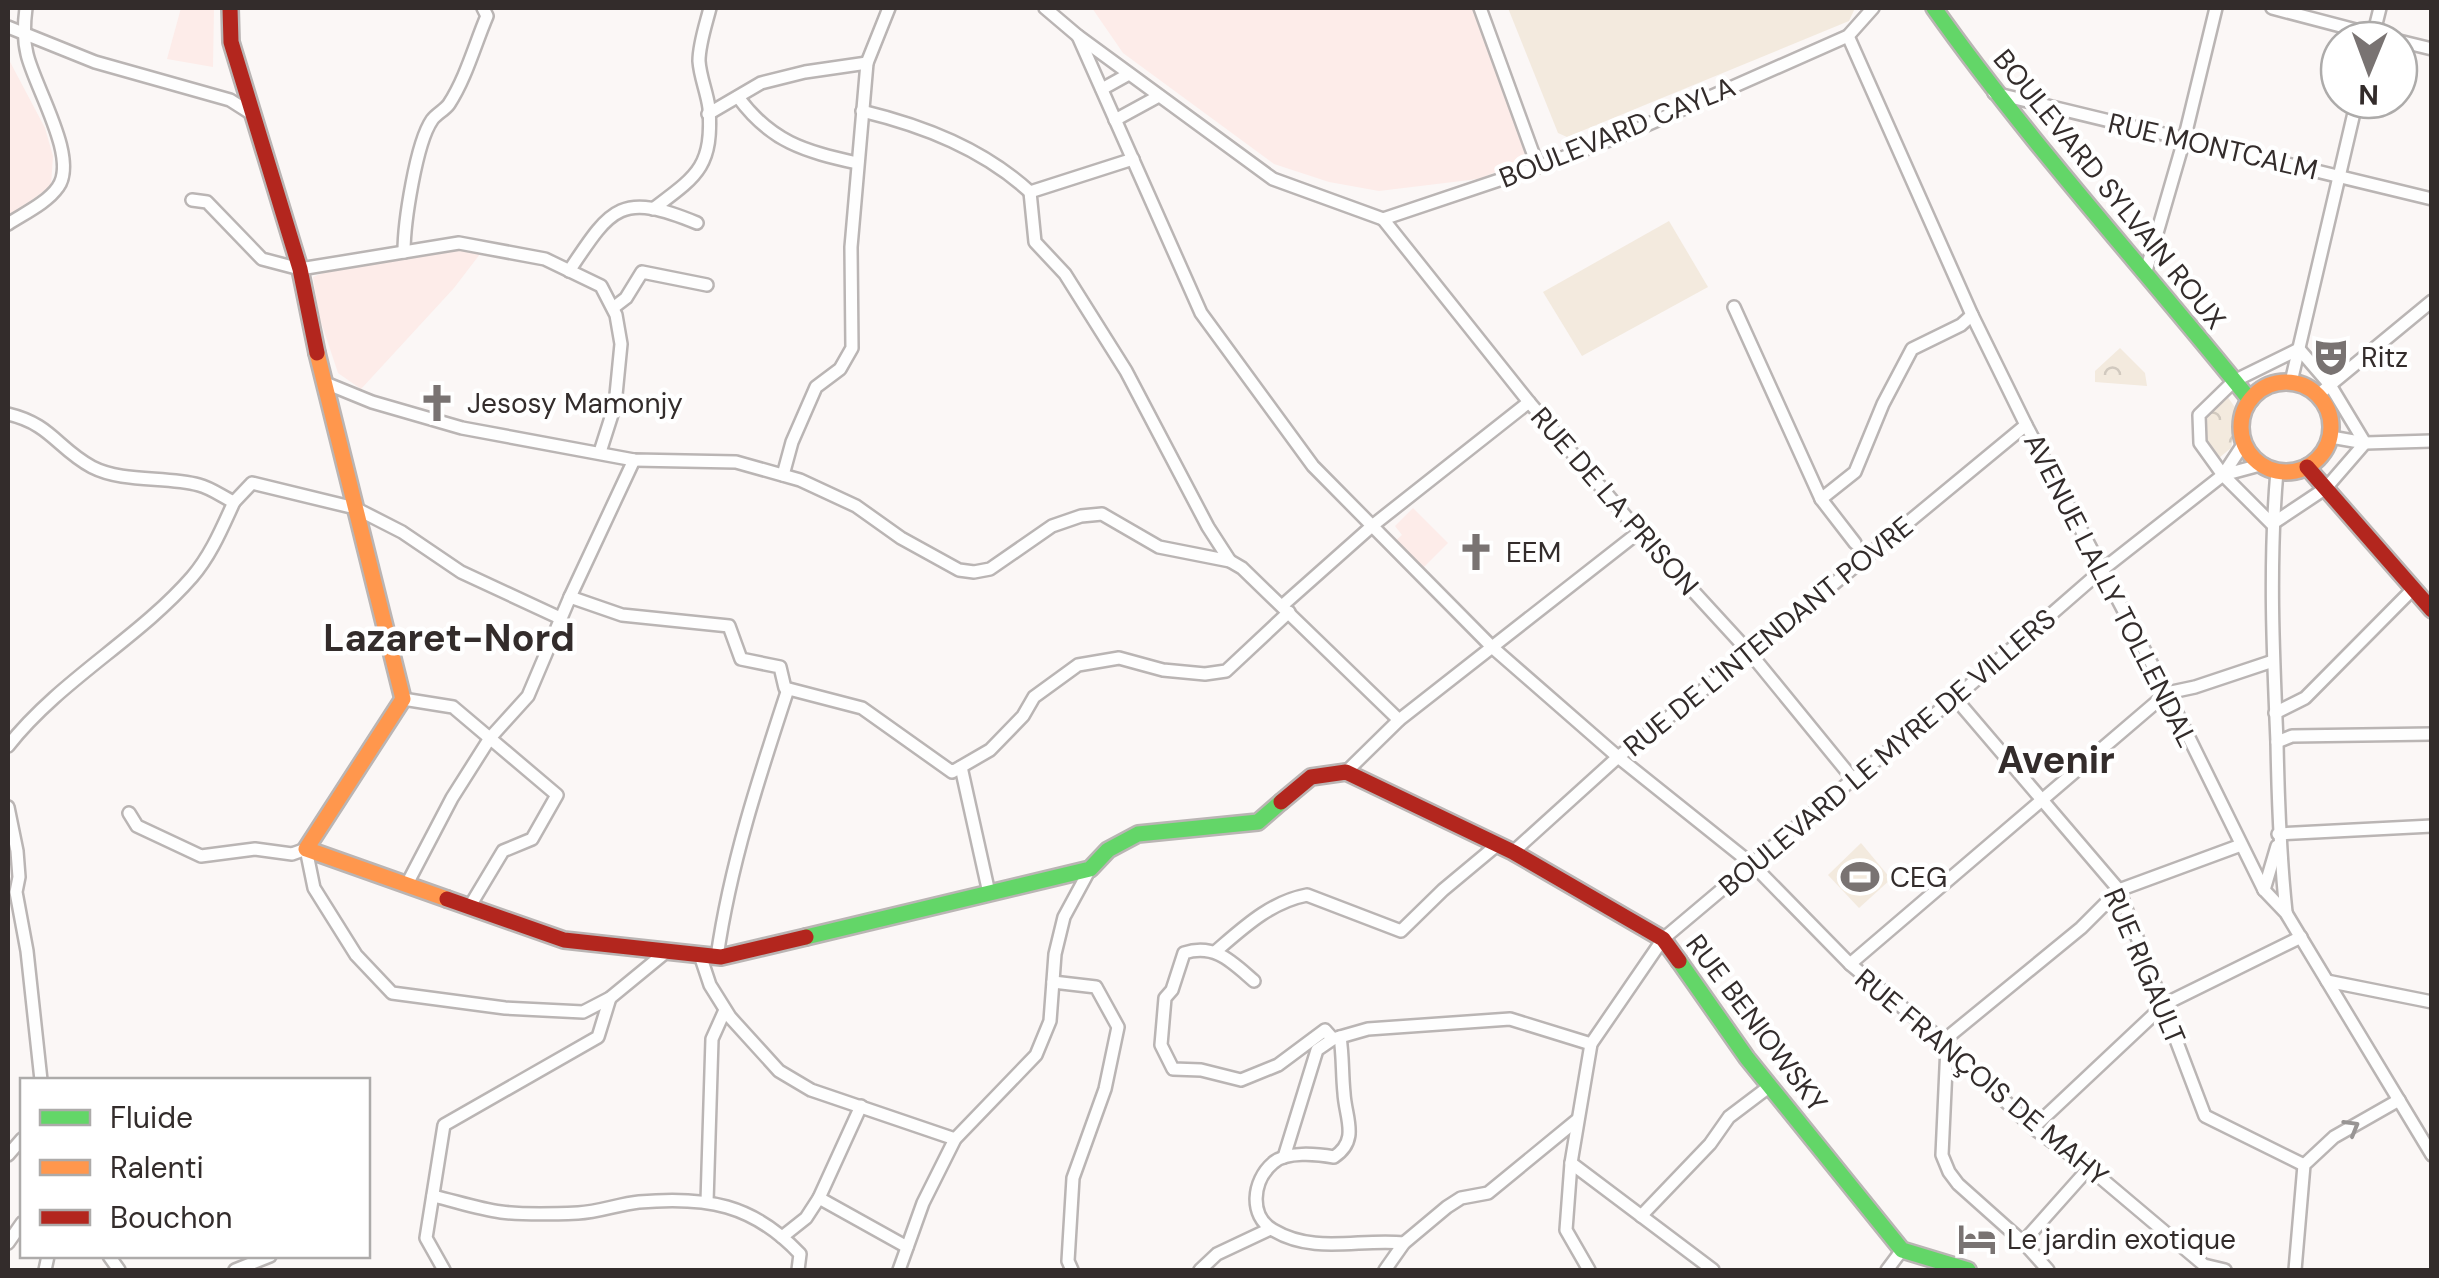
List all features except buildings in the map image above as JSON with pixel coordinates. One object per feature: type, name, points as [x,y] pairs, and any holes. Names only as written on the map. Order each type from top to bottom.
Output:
[{"type":"street","points":[[8,224],[58,187],[64,172],[58,141],[27,57],[26,8]]},
{"type":"street","points":[[129,814],[137,826],[201,856],[255,849],[292,854],[306,848],[404,699],[323,382],[300,269],[231,42],[230,8]]},
{"type":"street","points":[[404,252],[404,228],[415,174],[432,121],[447,107],[455,92],[487,16],[483,8]]},
{"type":"street","points":[[653,209],[700,170],[708,155],[708,114],[699,60],[710,8]]},
{"type":"street","points":[[783,475],[797,427],[816,387],[840,368],[852,348],[850,280],[866,63],[888,8]]},
{"type":"street","points":[[1046,8],[1078,36],[1273,179],[1384,219]]},
{"type":"street","points":[[1480,8],[1538,168]]},
{"type":"street","points":[[1848,36],[1873,8]]},
{"type":"street","name":"BOULEVARD SYLVAIN ROUX","points":[[1934,8],[1994,93],[2250,400]]},
{"type":"street","points":[[2146,271],[2184,140],[2216,8]]},
{"type":"street","points":[[2272,8],[2319,22]]},
{"type":"street","points":[[8,27],[95,62],[230,100],[252,114]]},
{"type":"street","name":"RUE FRANÇOIS DE MAHY","points":[[1078,36],[1201,313],[1313,466],[1492,647],[1618,758],[1753,866],[1850,964],[1945,1044],[2033,1128],[2089,1168],[2204,1265],[2225,1270]]},
{"type":"street","name":"BOULEVARD CAYLA","points":[[1384,219],[1538,168],[1633,131],[1848,36]]},
{"type":"street","name":"AVENUE LALLY TOLLENDAL","points":[[1848,36],[1972,315],[2264,890],[2301,936],[2432,1155]]},
{"type":"street","points":[[708,114],[761,83],[866,63]]},
{"type":"street","points":[[1102,89],[1129,74]]},
{"type":"street","name":"RUE MONTCALM","points":[[1994,93],[2432,199]]},
{"type":"street","points":[[1115,120],[1160,96]]},
{"type":"street","points":[[738,97],[756,122],[776,136],[858,164]]},
{"type":"street","points":[[862,111],[957,142],[1011,175],[1030,192],[1035,242],[1064,274],[1126,371],[1208,528],[1230,561]]},
{"type":"street","points":[[2291,382],[2352,120]]},
{"type":"street","points":[[1030,192],[1133,159]]},
{"type":"street","points":[[192,200],[207,202],[262,259],[300,269],[459,244],[545,259],[601,286],[613,308],[622,344],[615,404],[600,452]]},
{"type":"street","points":[[569,271],[600,225],[616,210],[631,206],[653,209],[696,223]]},
{"type":"street","name":"RUE DE LA PRISON","points":[[1384,219],[1529,402],[1639,532],[1750,654],[1853,779]]},
{"type":"street","points":[[613,308],[626,298],[642,272],[707,286]]},
{"type":"street","points":[[2324,390],[2432,301]]},
{"type":"street","points":[[1734,307],[1820,499],[1855,543]]},
{"type":"street","points":[[1820,499],[1855,472],[1883,404],[1912,349],[1961,325],[1972,315]]},
{"type":"street","points":[[2272,524],[2223,475],[2200,443],[2198,414],[2234,381],[2300,348]]},
{"type":"street","points":[[2300,348],[2324,390],[2365,443]]},
{"type":"street","points":[[323,382],[372,402],[462,428],[634,460],[736,462],[783,475],[856,506],[901,538],[959,570],[990,569],[1052,526],[1102,514],[1159,548],[1230,561],[1242,568],[1399,720]]},
{"type":"street","points":[[2291,382],[2324,390],[2331,437],[2322,454],[2308,467],[2292,472],[2276,472],[2260,464],[2244,443],[2240,428],[2250,400],[2276,383],[2291,382]]},
{"type":"street","points":[[570,597],[622,615],[729,626],[742,659],[780,667],[785,688],[862,708],[952,772],[990,750],[1023,716],[1034,697],[1078,666],[1119,658],[1164,670],[1205,674],[1226,671],[1372,526],[1529,402]]},
{"type":"street","points":[[8,414],[47,429],[71,454],[96,469],[202,485],[234,502]]},
{"type":"street","name":"RUE DE L'INTENDANT POVRE","points":[[1214,952],[1252,919],[1292,898],[1307,895],[1401,931],[1443,890],[1505,848],[1750,654],[2026,425]]},
{"type":"street","points":[[2331,437],[2365,443],[2432,441]]},
{"type":"street","points":[[2223,475],[2244,443]]},
{"type":"street","points":[[2272,524],[2326,488],[2365,443]]},
{"type":"street","points":[[407,884],[452,798],[490,738],[528,696],[634,460]]},
{"type":"street","name":"BOULEVARD LE MYRE DE VILLERS","points":[[1589,1270],[1566,1230],[1570,1163],[1591,1044],[1663,939],[1956,698],[2102,570],[2223,475],[2260,464]]},
{"type":"street","points":[[2308,467],[2432,610]]},
{"type":"street","points":[[2276,472],[2272,524],[2273,660],[2279,837],[2286,913]]},
{"type":"street","points":[[8,746],[88,666],[138,630],[194,575],[213,548],[234,502],[252,483],[355,508],[402,532],[460,572],[560,618]]},
{"type":"street","points":[[899,1270],[924,1203],[955,1139],[1036,1054],[1050,1021],[1055,954],[1064,917],[1090,868],[1108,850],[1138,834],[1258,822],[1311,777],[1346,772],[1399,720],[1639,532]]},
{"type":"street","points":[[2275,713],[2305,698],[2413,589]]},
{"type":"street","points":[[1850,964],[2166,693],[2273,660]]},
{"type":"street","points":[[788,689],[708,956],[710,985],[746,1039],[778,1071],[812,1090],[955,1139]]},
{"type":"street","name":"RUE RIGAULT","points":[[1956,698],[2118,890],[2205,1116],[2304,1165]]},
{"type":"street","points":[[404,699],[453,707],[557,795],[532,839],[504,851],[470,906]]},
{"type":"street","points":[[2276,742],[2292,736],[2432,734]]},
{"type":"street","points":[[962,767],[988,893]]},
{"type":"street","name":"RUE BENIOWSKY","points":[[1346,772],[1505,848],[1663,939],[1770,1086],[1902,1250]]},
{"type":"street","points":[[8,807],[17,852],[16,892],[42,1078]]},
{"type":"street","points":[[2279,837],[2432,826]]},
{"type":"street","points":[[2264,890],[2279,837]]},
{"type":"street","points":[[2048,1270],[1958,1184],[1942,1155],[1945,1044],[2081,928],[2118,890],[2242,846],[2282,879]]},
{"type":"street","points":[[306,848],[564,940],[708,956],[1090,868]]},
{"type":"street","points":[[306,848],[314,888],[356,955],[392,993],[505,1008],[583,1012],[610,998],[666,952]]},
{"type":"street","points":[[2033,1128],[2164,1004],[2301,936]]},
{"type":"street","points":[[1254,981],[1225,955],[1200,948],[1184,953],[1172,990],[1165,998],[1161,1046],[1173,1069],[1201,1070],[1241,1080],[1278,1065],[1325,1030],[1336,1038],[1345,1072],[1344,1091],[1350,1118],[1343,1151],[1334,1157],[1284,1157],[1271,1164],[1257,1191],[1255,1207],[1270,1229],[1304,1243],[1404,1243]]},
{"type":"street","points":[[1053,982],[1096,987],[1118,1027],[1105,1089],[1073,1178],[1068,1261],[1072,1270]]},
{"type":"street","points":[[2327,982],[2432,1002]]},
{"type":"street","points":[[444,1270],[426,1238],[444,1125],[598,1037],[610,998]]},
{"type":"street","points":[[707,1202],[712,1039],[725,1010]]},
{"type":"street","points":[[1284,1157],[1318,1050],[1336,1038],[1368,1030],[1510,1019],[1591,1044]]},
{"type":"street","points":[[1641,1216],[1710,1144],[1729,1117],[1770,1086]]},
{"type":"street","points":[[2295,1270],[2304,1165],[2334,1137],[2399,1100]]},
{"type":"street","points":[[782,1236],[806,1218],[819,1198],[861,1106]]},
{"type":"street","points":[[1385,1270],[1404,1243],[1461,1198],[1488,1193],[1577,1120]]},
{"type":"street","points":[[1570,1163],[1713,1270]]},
{"type":"street","points":[[2023,1242],[2089,1168]]},
{"type":"street","points":[[433,1196],[501,1212],[581,1213],[640,1202],[734,1206],[782,1236],[800,1254],[798,1270]]},
{"type":"street","points":[[819,1198],[907,1248]]},
{"type":"street","points":[[1200,1270],[1228,1248],[1270,1229]]},
{"type":"street","points":[[1887,1270],[1902,1250],[1968,1270]]},
{"type":"street","points":[[235,1270],[265,1258]]},
{"type":"shaded area","points":[[181,8],[214,8],[213,67],[167,59]]},
{"type":"shaded area","points":[[1092,8],[1472,8],[1534,157],[1478,179],[1379,191],[1329,182],[1274,164],[1123,53]]},
{"type":"shaded area","points":[[8,58],[45,128],[53,156],[51,186],[8,217]]},
{"type":"shaded area","points":[[465,249],[480,254],[361,389],[338,373],[319,316],[313,277],[332,269]]},
{"type":"shaded area","points":[[1413,508],[1448,543],[1424,567],[1419,562],[1416,565],[1393,543],[1402,535],[1395,526]]},
{"type":"green space","points":[[1508,8],[1855,8],[1849,21],[1567,137],[1558,133]]},
{"type":"green space","points":[[1669,221],[1708,287],[1582,356],[1543,292]]},
{"type":"green space","points":[[2120,348],[2145,373],[2147,386],[2095,382],[2095,371]]},
{"type":"green space","points":[[2227,396],[2239,413],[2231,448],[2219,458],[2206,440],[2204,425]]},
{"type":"green space","name":"CEG","points":[[1861,843],[1891,879],[1859,908],[1828,875]]},
{"type":"traffic: fast","points":[[1934,8],[2049,158],[2250,400]]},
{"type":"traffic: fast","points":[[806,937],[1090,869],[1108,850],[1138,834],[1258,822],[1281,802]]},
{"type":"traffic: fast","points":[[1679,961],[1747,1058],[1902,1250],[1968,1270]]},
{"type":"traffic: slow","points":[[317,353],[403,699],[306,849],[447,899]]},
{"type":"traffic: slow","points":[[2286,382],[2318,395],[2331,427],[2318,459],[2286,472],[2254,459],[2241,427],[2254,395],[2286,382]]},
{"type":"traffic: jam","points":[[230,8],[231,42],[300,269],[317,353]]},
{"type":"traffic: jam","points":[[2307,467],[2432,610]]},
{"type":"traffic: jam","points":[[1281,802],[1311,777],[1346,772],[1513,852],[1663,939],[1679,961]]},
{"type":"traffic: jam","points":[[447,899],[564,940],[721,957],[806,937]]},
{"type":"place","name":"Ritz","points":[[2331,357]]},
{"type":"place","name":"Jesosy Mamonjy","points":[[437,403]]},
{"type":"place","name":"EEM","points":[[1476,552]]},
{"type":"place","name":"CEG","points":[[1860,877]]},
{"type":"place","name":"Le jardin exotique","points":[[1977,1239]]},
{"type":"district","name":"Lazaret-Nord","points":[[449,638]]},
{"type":"district","name":"Avenir","points":[[2056,760]]}]
